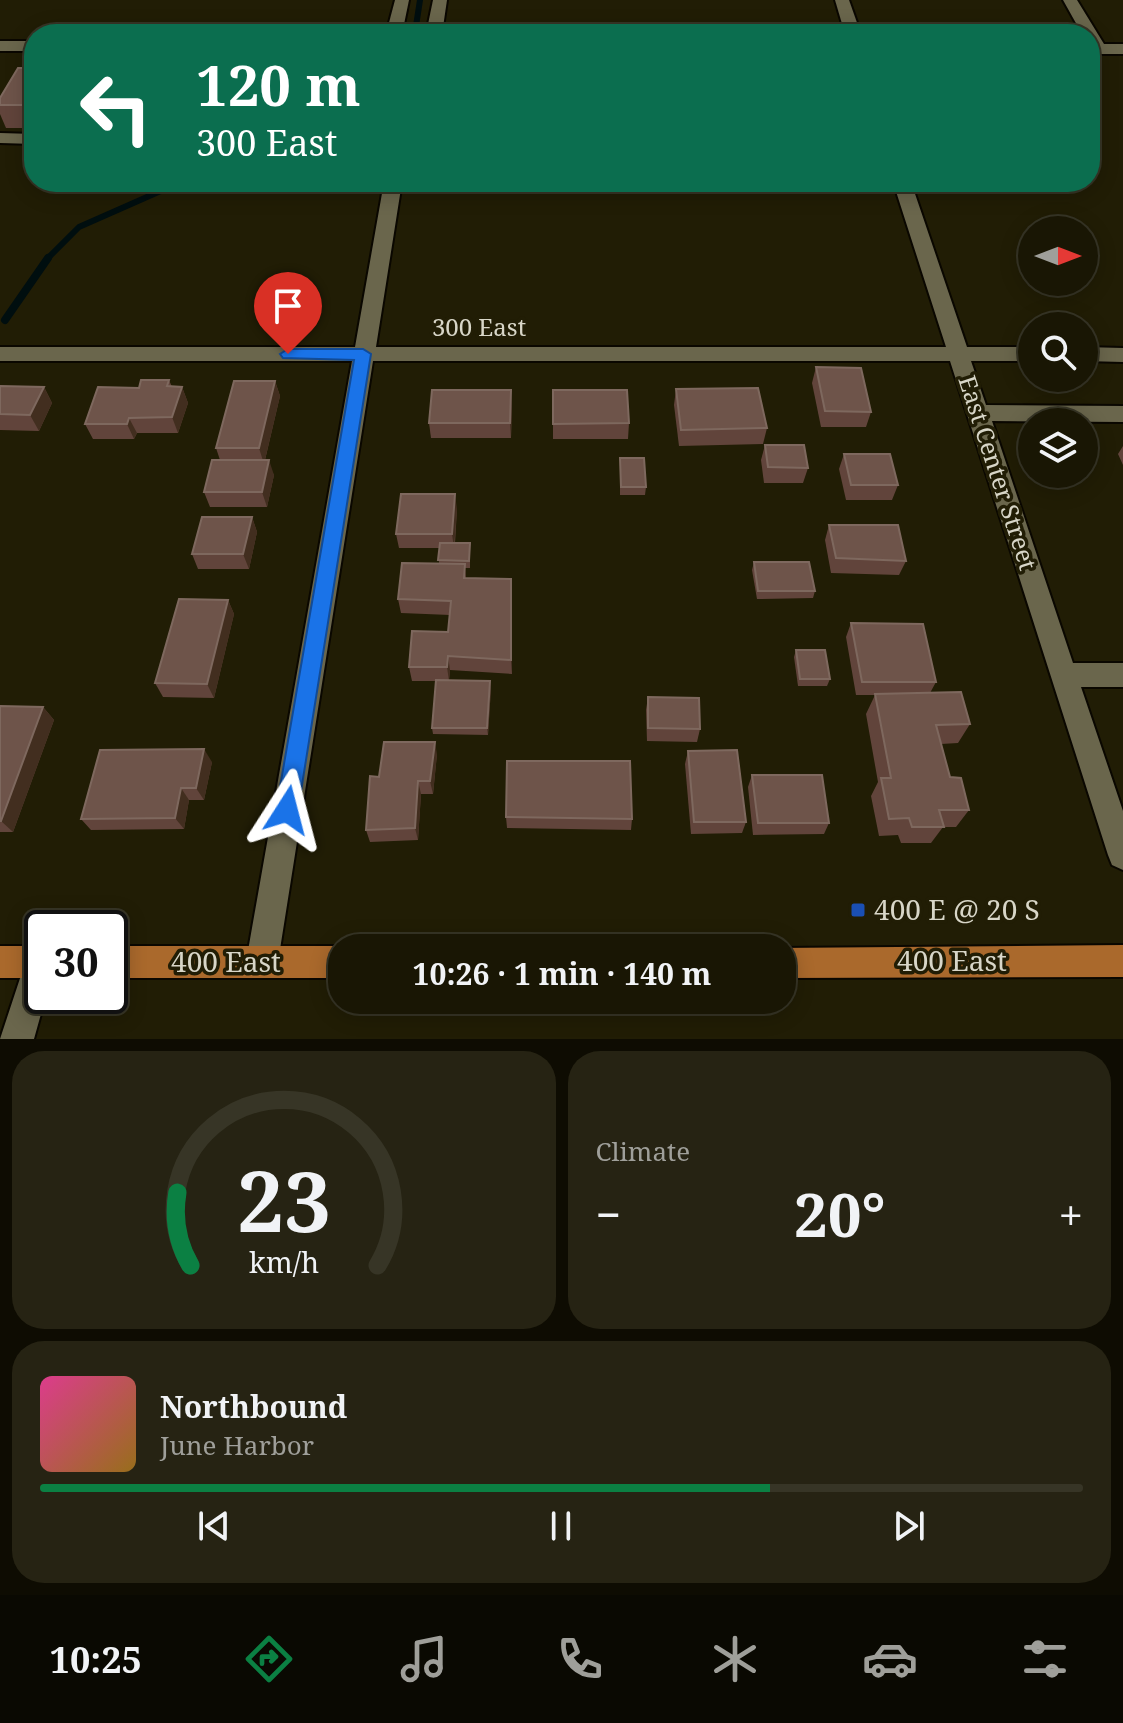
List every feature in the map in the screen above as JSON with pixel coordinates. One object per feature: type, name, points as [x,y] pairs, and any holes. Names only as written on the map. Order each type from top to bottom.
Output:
[{"type":"main road","name":"400 East","points":[[796,962],[1123,961]]},
{"type":"main road","points":[[0,962],[24,962]]},
{"type":"main road","name":"400 East","points":[[128,962],[328,962]]},
{"type":"street","points":[[396,24],[402,0]]},
{"type":"street","points":[[436,24],[440,0]]},
{"type":"street","points":[[842,0],[850,24]]},
{"type":"street","points":[[1070,0],[1082,24]]},
{"type":"street","points":[[0,46],[24,46]]},
{"type":"street","points":[[1100,49],[1123,49]]},
{"type":"street","points":[[0,138],[24,139]]},
{"type":"street","points":[[262,962],[391,192]]},
{"type":"street","name":"East Center Street","points":[[905,192],[1123,855]]},
{"type":"street","name":"300 East","points":[[0,354],[1018,354]]},
{"type":"street","points":[[1098,354],[1123,355]]},
{"type":"street","points":[[978,413],[1123,414]]},
{"type":"street","points":[[1064,675],[1123,675]]},
{"type":"street","points":[[17,1039],[25,1014]]},
{"type":"building","points":[[18,68],[24,68],[24,105],[0,105],[0,98]]},
{"type":"building","points":[[816,367],[861,368],[871,412],[825,411]]},
{"type":"building","points":[[141,380],[169,380],[167,386],[182,387],[172,417],[129,418],[127,424],[85,424],[98,387],[139,388]]},
{"type":"building","points":[[234,381],[275,381],[259,448],[216,448]]},
{"type":"building","points":[[0,386],[44,387],[30,415],[0,414]]},
{"type":"building","points":[[758,388],[767,428],[681,430],[676,389]]},
{"type":"building","points":[[432,390],[511,390],[510,423],[429,423]]},
{"type":"building","points":[[553,390],[627,390],[629,423],[553,424]]},
{"type":"building","points":[[765,445],[804,445],[808,468],[768,467]]},
{"type":"building","points":[[844,454],[890,454],[898,485],[851,485]]},
{"type":"building","points":[[620,458],[644,458],[646,487],[621,487]]},
{"type":"building","points":[[212,460],[269,460],[262,492],[204,492]]},
{"type":"building","points":[[401,494],[455,494],[452,534],[396,534]]},
{"type":"building","points":[[202,517],[252,517],[243,554],[192,554]]},
{"type":"building","points":[[829,525],[898,525],[906,561],[836,558]]},
{"type":"building","points":[[440,543],[470,543],[469,561],[438,560]]},
{"type":"building","points":[[754,562],[809,562],[815,591],[758,591]]},
{"type":"building","points":[[402,563],[465,564],[464,578],[511,579],[511,660],[448,656],[447,667],[409,667],[412,631],[448,632],[451,601],[398,599]]},
{"type":"building","points":[[179,599],[228,600],[207,684],[155,683]]},
{"type":"building","points":[[851,623],[923,624],[936,682],[862,682]]},
{"type":"building","points":[[796,650],[825,650],[830,679],[800,679]]},
{"type":"building","points":[[436,680],[490,681],[487,728],[432,728]]},
{"type":"building","points":[[961,692],[970,724],[936,725],[950,777],[961,778],[969,810],[939,810],[944,827],[912,827],[909,818],[889,819],[881,778],[891,778],[875,694]]},
{"type":"building","points":[[648,697],[699,698],[700,729],[648,728]]},
{"type":"building","points":[[0,706],[43,707],[1,821],[0,821]]},
{"type":"building","points":[[384,742],[435,742],[430,781],[418,781],[415,828],[366,830],[370,776],[379,777]]},
{"type":"building","points":[[204,749],[196,788],[181,788],[175,818],[81,819],[100,750]]},
{"type":"building","points":[[737,750],[746,822],[694,822],[688,751]]},
{"type":"building","points":[[507,761],[630,761],[632,819],[506,817]]},
{"type":"building","points":[[752,775],[822,775],[829,823],[758,823]]},
{"type":"waterway","points":[[416,24],[420,0]]},
{"type":"waterway","points":[[48,258],[79,227],[158,192]]},
{"type":"waterway","points":[[5,320],[48,258]]},
{"type":"place","name":"400 E @ 20 S","points":[[858,910]]},
{"type":"route","points":[[287,810],[363,354],[288,354]]}]
